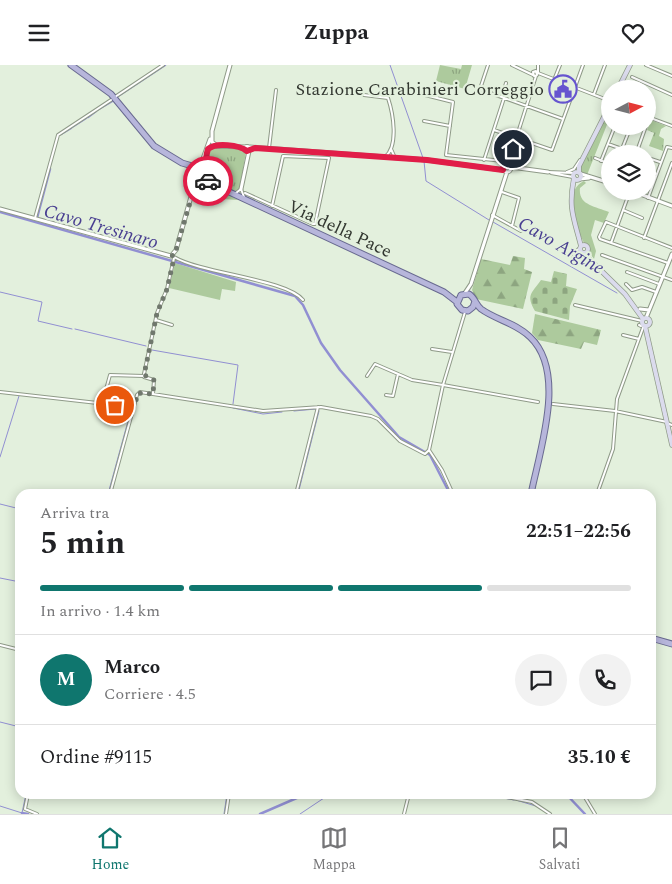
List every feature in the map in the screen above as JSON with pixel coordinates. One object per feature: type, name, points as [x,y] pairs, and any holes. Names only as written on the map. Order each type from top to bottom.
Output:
[{"type":"main road","name":"Via della Pace","points":[[71,65],[98,83],[150,143],[182,163],[203,183],[252,203],[444,292],[457,302]]},
{"type":"main road","points":[[622,80],[630,65]]},
{"type":"main road","points":[[581,252],[582,246],[572,220],[571,190],[577,176],[580,160],[601,122]]},
{"type":"main road","points":[[571,201],[584,154]]},
{"type":"main road","name":"Via della Pace","points":[[182,163],[208,168],[213,182],[225,191]]},
{"type":"main road","points":[[195,177],[200,167]]},
{"type":"main road","points":[[203,183],[211,176]]},
{"type":"main road","points":[[581,252],[582,246]]},
{"type":"main road","points":[[581,252],[590,257],[640,309],[670,423],[669,432],[672,445]]},
{"type":"main road","name":"Via della Pace","points":[[444,292],[463,294]]},
{"type":"main road","points":[[482,310],[471,295],[463,294],[457,302],[460,309],[482,310],[512,324],[528,335],[543,353],[548,368],[549,400],[533,489]]},
{"type":"main road","points":[[625,294],[644,323]]},
{"type":"main road","points":[[469,310],[475,301]]},
{"type":"main road","points":[[656,639],[672,644]]},
{"type":"street","points":[[34,219],[58,135],[163,65]]},
{"type":"street","points":[[200,167],[208,149],[230,65]]},
{"type":"street","points":[[488,65],[481,89],[564,119]]},
{"type":"street","points":[[512,65],[601,97]]},
{"type":"street","points":[[471,295],[471,284],[538,65]]},
{"type":"street","points":[[554,81],[560,65]]},
{"type":"street","points":[[494,130],[552,150],[583,65]]},
{"type":"street","points":[[594,94],[605,65]]},
{"type":"street","points":[[646,65],[672,76]]},
{"type":"street","points":[[632,77],[672,95]]},
{"type":"street","points":[[484,160],[506,83]]},
{"type":"street","points":[[269,149],[276,91]]},
{"type":"street","points":[[413,92],[453,101],[445,151],[449,156],[484,160],[516,169],[601,180]]},
{"type":"street","points":[[364,95],[388,98],[394,115],[390,155]]},
{"type":"street","points":[[656,120],[672,126]]},
{"type":"street","points":[[424,121],[450,126]]},
{"type":"street","points":[[212,131],[212,142],[216,145]]},
{"type":"street","points":[[608,144],[612,135]]},
{"type":"street","points":[[208,149],[216,145],[240,147],[247,150],[255,148],[269,149],[327,157],[330,160],[317,223],[312,224],[245,193]]},
{"type":"street","points":[[656,174],[666,147],[672,148]]},
{"type":"street","points":[[247,150],[241,189],[243,196],[252,203]]},
{"type":"street","points":[[206,155],[208,168]]},
{"type":"street","points":[[285,218],[272,209],[272,206],[282,157],[286,155],[385,157],[390,155],[395,158],[507,167]]},
{"type":"street","points":[[471,165],[472,159]]},
{"type":"street","points":[[594,159],[601,161]]},
{"type":"street","points":[[566,174],[574,169],[580,160]]},
{"type":"street","points":[[656,161],[660,162]]},
{"type":"street","points":[[644,237],[672,163]]},
{"type":"street","points":[[566,174],[572,180],[571,190]]},
{"type":"street","points":[[144,376],[156,320],[167,289],[194,189],[195,177]]},
{"type":"street","points":[[194,189],[203,183]]},
{"type":"street","points":[[225,191],[235,193],[241,189]]},
{"type":"street","points":[[500,191],[519,198],[512,226]]},
{"type":"street","points":[[611,243],[627,200]]},
{"type":"street","points":[[658,201],[672,206]]},
{"type":"street","points":[[258,206],[268,208],[272,206]]},
{"type":"street","points":[[0,209],[229,275],[288,289],[303,300]]},
{"type":"street","points":[[623,210],[642,218]]},
{"type":"street","points":[[492,215],[520,231]]},
{"type":"street","points":[[668,263],[599,238],[606,222],[672,248]]},
{"type":"street","points":[[599,489],[613,449],[614,411],[644,323],[672,253]]},
{"type":"street","points":[[602,255],[672,280]]},
{"type":"street","points":[[627,272],[659,284]]},
{"type":"street","points":[[463,294],[471,284]]},
{"type":"street","points":[[626,285],[632,290],[642,287],[656,292]]},
{"type":"street","points":[[575,305],[644,323]]},
{"type":"street","points":[[460,309],[462,317]]},
{"type":"street","points":[[640,309],[650,310]]},
{"type":"street","points":[[427,452],[442,385],[462,317],[469,310]]},
{"type":"street","points":[[156,320],[172,325]]},
{"type":"street","points":[[623,335],[639,339]]},
{"type":"street","points":[[432,349],[452,352]]},
{"type":"street","points":[[367,376],[375,364],[412,380],[538,402]]},
{"type":"street","points":[[386,395],[393,396],[398,374]]},
{"type":"street","points":[[102,404],[110,375],[144,376],[154,380],[153,394]]},
{"type":"street","points":[[0,392],[134,407]]},
{"type":"street","points":[[111,489],[138,393],[263,411],[318,407],[374,417],[400,441],[427,452],[442,470],[451,489]]},
{"type":"street","points":[[553,405],[614,411],[670,423]]},
{"type":"street","points":[[297,489],[318,407]]},
{"type":"street","points":[[0,645],[15,649]]},
{"type":"street","points":[[27,799],[24,809],[37,814]]},
{"type":"street","points":[[226,814],[228,799]]},
{"type":"street","points":[[404,814],[408,799]]},
{"type":"street","points":[[517,799],[532,802],[550,814]]},
{"type":"street","points":[[586,799],[595,814]]},
{"type":"green space","points":[[440,65],[461,69],[462,65],[472,65],[465,89],[436,81]]},
{"type":"green space","points":[[656,122],[666,126],[661,129],[659,136],[664,139],[663,151],[656,148],[656,145],[649,145],[653,135],[656,135]]},
{"type":"green space","points":[[601,127],[601,135],[603,135],[587,175],[582,173],[580,167]]},
{"type":"green space","points":[[213,147],[240,148],[246,152],[239,192],[235,192],[214,181],[212,172],[206,162],[208,151]]},
{"type":"green space","points":[[584,181],[586,183],[580,188],[582,198],[588,204],[609,212],[604,223],[595,220],[591,235],[596,251],[594,259],[578,231],[572,207],[572,196],[576,187]]},
{"type":"green space","points":[[208,184],[238,200],[204,198],[202,193],[194,192],[199,185]]},
{"type":"green space","points":[[513,256],[525,258],[524,269],[532,272],[523,309],[476,299],[472,290],[481,259],[510,265]]},
{"type":"green space","points":[[175,263],[236,282],[235,291],[222,289],[220,300],[169,288]]},
{"type":"green space","points":[[554,271],[567,274],[566,286],[577,289],[570,306],[569,320],[535,311],[530,298],[541,280],[551,282]]},
{"type":"green space","points":[[535,314],[601,330],[597,345],[584,342],[581,349],[538,340],[532,333]]},
{"type":"waterway","points":[[118,96],[165,65]]},
{"type":"waterway","points":[[390,65],[423,158]]},
{"type":"waterway","points":[[97,110],[114,100]]},
{"type":"waterway","points":[[88,117],[96,111]]},
{"type":"waterway","points":[[72,127],[86,118]]},
{"type":"waterway","points":[[61,134],[71,128]]},
{"type":"waterway","points":[[424,161],[426,181],[489,220]]},
{"type":"waterway","points":[[37,218],[50,169]]},
{"type":"waterway","name":"Cavo Tresinaro","points":[[0,212],[295,296],[303,305],[321,343],[340,370],[399,437],[430,455],[447,489]]},
{"type":"waterway","name":"Cavo Argine","points":[[493,222],[617,293]]},
{"type":"waterway","points":[[0,292],[42,302],[38,321],[72,329]]},
{"type":"waterway","points":[[75,329],[146,346]]},
{"type":"waterway","points":[[152,350],[238,365],[233,404]]},
{"type":"waterway","points":[[0,457],[19,396]]},
{"type":"waterway","points":[[233,408],[263,414],[282,412]]},
{"type":"waterway","points":[[294,411],[316,409]]},
{"type":"waterway","points":[[109,489],[131,410]]},
{"type":"waterway","points":[[299,489],[319,411]]},
{"type":"waterway","points":[[296,489],[308,445]]},
{"type":"waterway","points":[[0,504],[15,508]]},
{"type":"waterway","points":[[0,578],[15,581]]},
{"type":"waterway","points":[[0,722],[15,726]]},
{"type":"waterway","points":[[0,806],[22,813],[25,799]]},
{"type":"waterway","points":[[224,814],[226,799]]},
{"type":"waterway","points":[[260,814],[294,799]]},
{"type":"waterway","points":[[300,814],[322,799]]},
{"type":"waterway","points":[[509,799],[514,800]]},
{"type":"waterway","name":"Cavo Tresinaro","points":[[571,799],[585,814]]},
{"type":"waterway","points":[[516,800],[539,807]]},
{"type":"waterway","points":[[22,813],[28,814]]},
{"type":"way so far","points":[[115,405],[134,407],[138,393],[153,394],[154,380],[144,375],[157,313],[166,293],[173,269],[174,258],[172,255],[176,250],[194,189],[198,184],[208,181]]},
{"type":"place","name":"Stazione Carabinieri Correggio","points":[[563,89]]},
{"type":"route","points":[[208,181],[211,174],[206,163],[206,155],[208,149],[213,145],[240,147],[247,151],[255,148],[390,157],[500,168],[503,170],[504,165],[510,165],[509,161],[513,149]]}]
